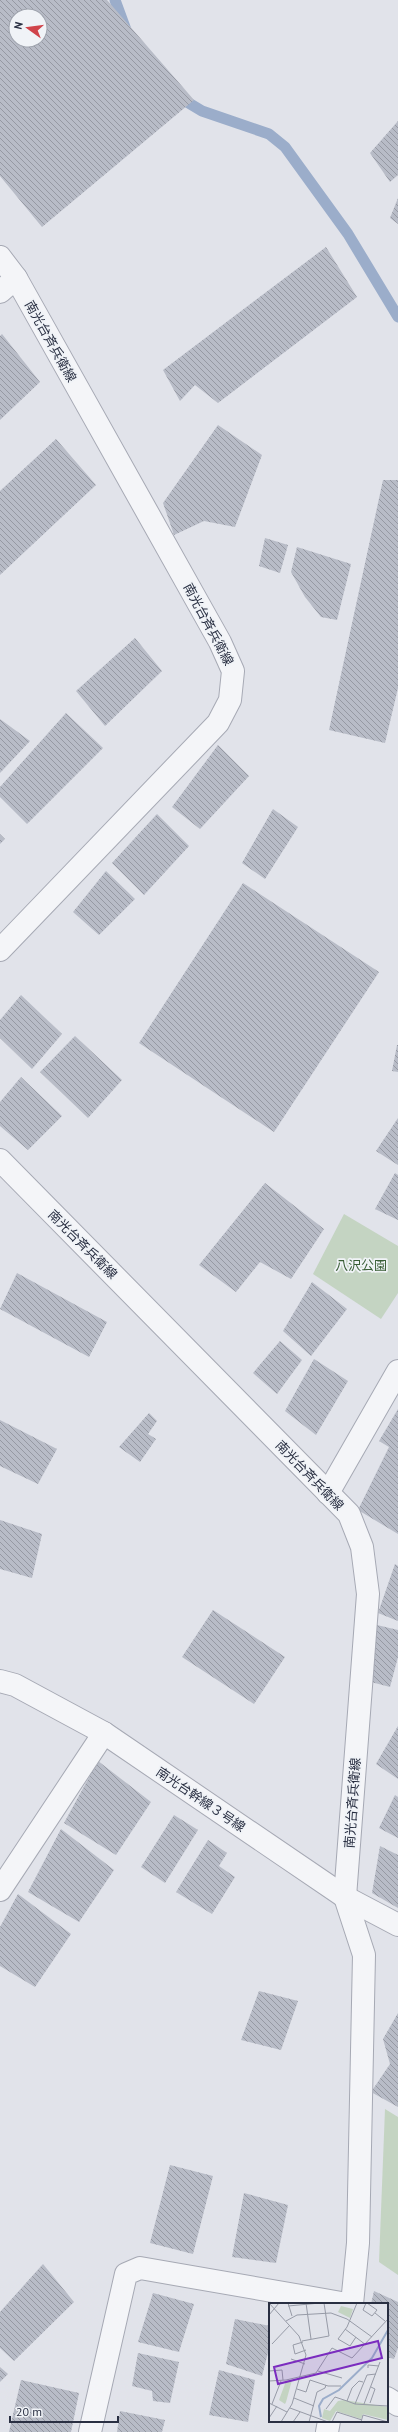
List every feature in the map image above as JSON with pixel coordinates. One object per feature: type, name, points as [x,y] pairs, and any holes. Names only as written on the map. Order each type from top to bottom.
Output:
[{"type":"street","name":"南光台斉兵衛線","points":[[0,257],[8,285],[217,635],[233,671],[230,700],[218,723],[0,950]]},
{"type":"street","name":"南光台斉兵衛線","points":[[0,1160],[349,1514],[362,1547],[368,1594],[345,1897]]},
{"type":"street","points":[[328,1492],[398,1371]]},
{"type":"street","name":"南光台幹線３号線","points":[[0,1681],[15,1685],[104,1733],[345,1897],[398,1925]]},
{"type":"street","points":[[0,1890],[104,1733]]},
{"type":"street","points":[[345,1897],[364,1955],[358,2243],[352,2303]]},
{"type":"street","points":[[90,2432],[126,2274],[140,2268],[341,2303]]},
{"type":"street","points":[[388,2399],[398,2405]]},
{"type":"street","points":[[327,2432],[329,2422]]},
{"type":"green space","name":"八沢公園","points":[[344,1214],[398,1246],[398,1293],[381,1319],[313,1274]]},
{"type":"green space","points":[[385,2109],[398,2117],[398,2275],[379,2262]]},
{"type":"building","points":[[0,0],[107,0],[194,100],[42,227],[0,176]]},
{"type":"building","points":[[398,121],[398,175],[390,182],[370,153]]},
{"type":"building","points":[[398,198],[398,224],[390,218]]},
{"type":"building","points":[[326,247],[357,297],[218,403],[195,385],[180,401],[163,370]]},
{"type":"building","points":[[2,334],[40,382],[0,420],[0,336]]},
{"type":"building","points":[[218,425],[262,455],[235,527],[204,521],[174,535],[163,503]]},
{"type":"building","points":[[56,439],[96,485],[0,575],[0,491]]},
{"type":"building","points":[[383,480],[398,480],[398,688],[385,743],[329,730]]},
{"type":"building","points":[[265,538],[288,545],[280,573],[259,566]]},
{"type":"building","points":[[297,547],[351,564],[337,620],[321,617],[305,597],[291,572]]},
{"type":"building","points":[[135,638],[162,671],[105,726],[76,691]]},
{"type":"building","points":[[66,713],[103,748],[27,824],[0,797],[0,787]]},
{"type":"building","points":[[0,719],[30,741],[0,773]]},
{"type":"building","points":[[218,745],[249,776],[200,829],[172,807]]},
{"type":"building","points":[[273,809],[298,827],[265,879],[242,863]]},
{"type":"building","points":[[157,814],[189,846],[144,895],[112,863]]},
{"type":"building","points":[[0,834],[5,839],[0,844]]},
{"type":"building","points":[[106,871],[135,899],[99,935],[73,912]]},
{"type":"building","points":[[243,883],[379,972],[274,1132],[139,1043]]},
{"type":"building","points":[[21,995],[62,1034],[32,1069],[0,1038],[0,1020]]},
{"type":"building","points":[[75,1036],[122,1080],[88,1118],[40,1072]]},
{"type":"building","points":[[398,1045],[398,1072],[392,1071]]},
{"type":"building","points":[[21,1077],[62,1116],[28,1150],[0,1126],[0,1102]]},
{"type":"building","points":[[398,1118],[398,1165],[376,1151]]},
{"type":"building","points":[[395,1173],[398,1175],[398,1220],[375,1209]]},
{"type":"building","points":[[265,1183],[324,1229],[291,1279],[260,1262],[236,1292],[199,1265]]},
{"type":"building","points":[[17,1273],[107,1322],[89,1357],[0,1309]]},
{"type":"building","points":[[312,1282],[347,1309],[311,1356],[283,1331]]},
{"type":"building","points":[[280,1341],[302,1360],[277,1394],[253,1373]]},
{"type":"building","points":[[314,1359],[348,1381],[316,1435],[285,1411]]},
{"type":"building","points":[[398,1409],[398,1534],[358,1510],[389,1447],[379,1441]]},
{"type":"building","points":[[149,1413],[157,1421],[148,1434],[156,1439],[140,1462],[119,1447]]},
{"type":"building","points":[[0,1420],[57,1449],[38,1484],[0,1466]]},
{"type":"building","points":[[0,1520],[42,1534],[32,1578],[0,1569]]},
{"type":"building","points":[[395,1564],[398,1566],[398,1621],[378,1613]]},
{"type":"building","points":[[213,1610],[285,1657],[254,1704],[182,1657]]},
{"type":"building","points":[[377,1625],[398,1630],[398,1657],[390,1687],[371,1682]]},
{"type":"building","points":[[398,1726],[398,1779],[376,1764]]},
{"type":"building","points":[[98,1761],[151,1802],[116,1855],[64,1823]]},
{"type":"building","points":[[395,1795],[398,1797],[398,1838],[379,1828]]},
{"type":"building","points":[[174,1815],[198,1830],[165,1883],[141,1867]]},
{"type":"building","points":[[61,1829],[114,1870],[79,1922],[28,1892]]},
{"type":"building","points":[[208,1840],[227,1853],[219,1866],[235,1877],[212,1914],[176,1892]]},
{"type":"building","points":[[380,1846],[398,1855],[398,1908],[372,1893]]},
{"type":"building","points":[[18,1894],[71,1934],[35,1987],[0,1966],[0,1927]]},
{"type":"building","points":[[259,1991],[298,2001],[281,2050],[241,2040]]},
{"type":"building","points":[[398,2013],[398,2107],[371,2092],[390,2064],[383,2039]]},
{"type":"building","points":[[170,2165],[213,2176],[193,2254],[150,2243]]},
{"type":"building","points":[[244,2193],[288,2205],[276,2263],[232,2257]]},
{"type":"building","points":[[43,2264],[74,2302],[14,2361],[0,2348],[0,2312]]},
{"type":"building","points":[[374,2291],[398,2302],[398,2348],[394,2359],[388,2357],[388,2303],[371,2303]]},
{"type":"building","points":[[153,2293],[194,2304],[179,2352],[138,2342]]},
{"type":"building","points":[[235,2319],[269,2326],[269,2349],[262,2376],[226,2364]]},
{"type":"building","points":[[138,2353],[179,2362],[170,2403],[153,2401],[152,2391],[132,2386]]},
{"type":"building","points":[[0,2367],[8,2374],[0,2382]]},
{"type":"building","points":[[219,2370],[255,2380],[248,2422],[209,2415]]},
{"type":"building","points":[[21,2380],[79,2393],[71,2432],[9,2432]]},
{"type":"building","points":[[120,2411],[165,2420],[162,2432],[117,2432]]},
{"type":"waterway","points":[[115,0],[126,30]]},
{"type":"waterway","points":[[177,96],[202,111],[269,134],[285,147],[348,234],[398,317]]}]
